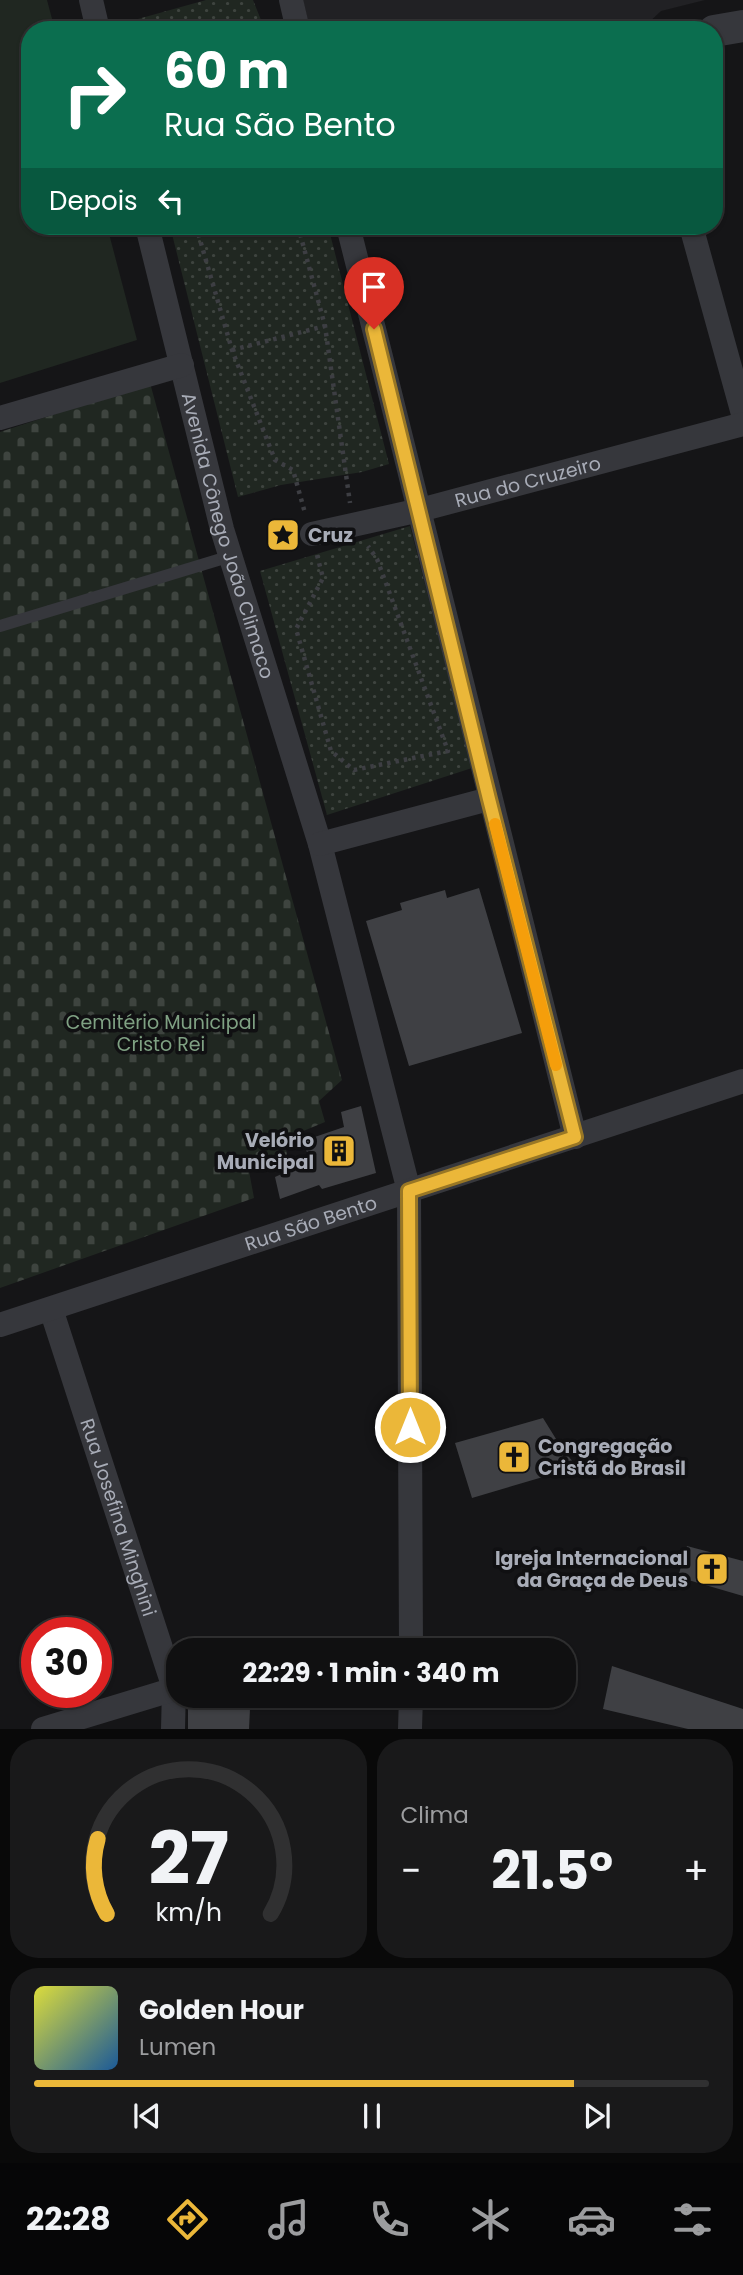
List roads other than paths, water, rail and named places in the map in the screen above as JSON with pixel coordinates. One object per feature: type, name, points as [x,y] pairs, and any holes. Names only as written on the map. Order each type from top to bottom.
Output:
[{"type":"street","points":[[91,0],[96,21]]},
{"type":"street","points":[[291,0],[296,21]]},
{"type":"street","points":[[723,30],[743,26]]},
{"type":"street","name":"Avenida Cônego João Climaco","points":[[149,235],[231,556],[320,844],[409,1191],[411,1638]]},
{"type":"street","points":[[350,235],[575,1137]]},
{"type":"street","points":[[693,235],[743,414]]},
{"type":"street","points":[[0,418],[182,365]]},
{"type":"street","name":"Rua do Cruzeiro","points":[[312,534],[420,510],[743,424]]},
{"type":"street","points":[[320,844],[489,799]]},
{"type":"street","name":"Rua São Bento","points":[[0,1325],[743,1081]]},
{"type":"street","name":"Rua Josefina Minghini","points":[[51,1309],[166,1658]]},
{"type":"street","points":[[43,1729],[166,1691]]},
{"type":"street","name":"Rua Josefina Minghini","points":[[173,1729],[175,1708]]},
{"type":"street","points":[[410,1729],[411,1708]]},
{"type":"lane","points":[[0,626],[231,556]]},
{"type":"place","name":"Cruz","points":[[283,535]]},
{"type":"place","name":"Velório Municipal","points":[[339,1151]]},
{"type":"place","name":"Congregação Cristã do Brasil","points":[[514,1457]]},
{"type":"place","name":"Igreja Internacional da Graça de Deus","points":[[712,1569]]},
{"type":"park label","name":"Cemitério Municipal Cristo Rei","points":[[161,1033]]}]
